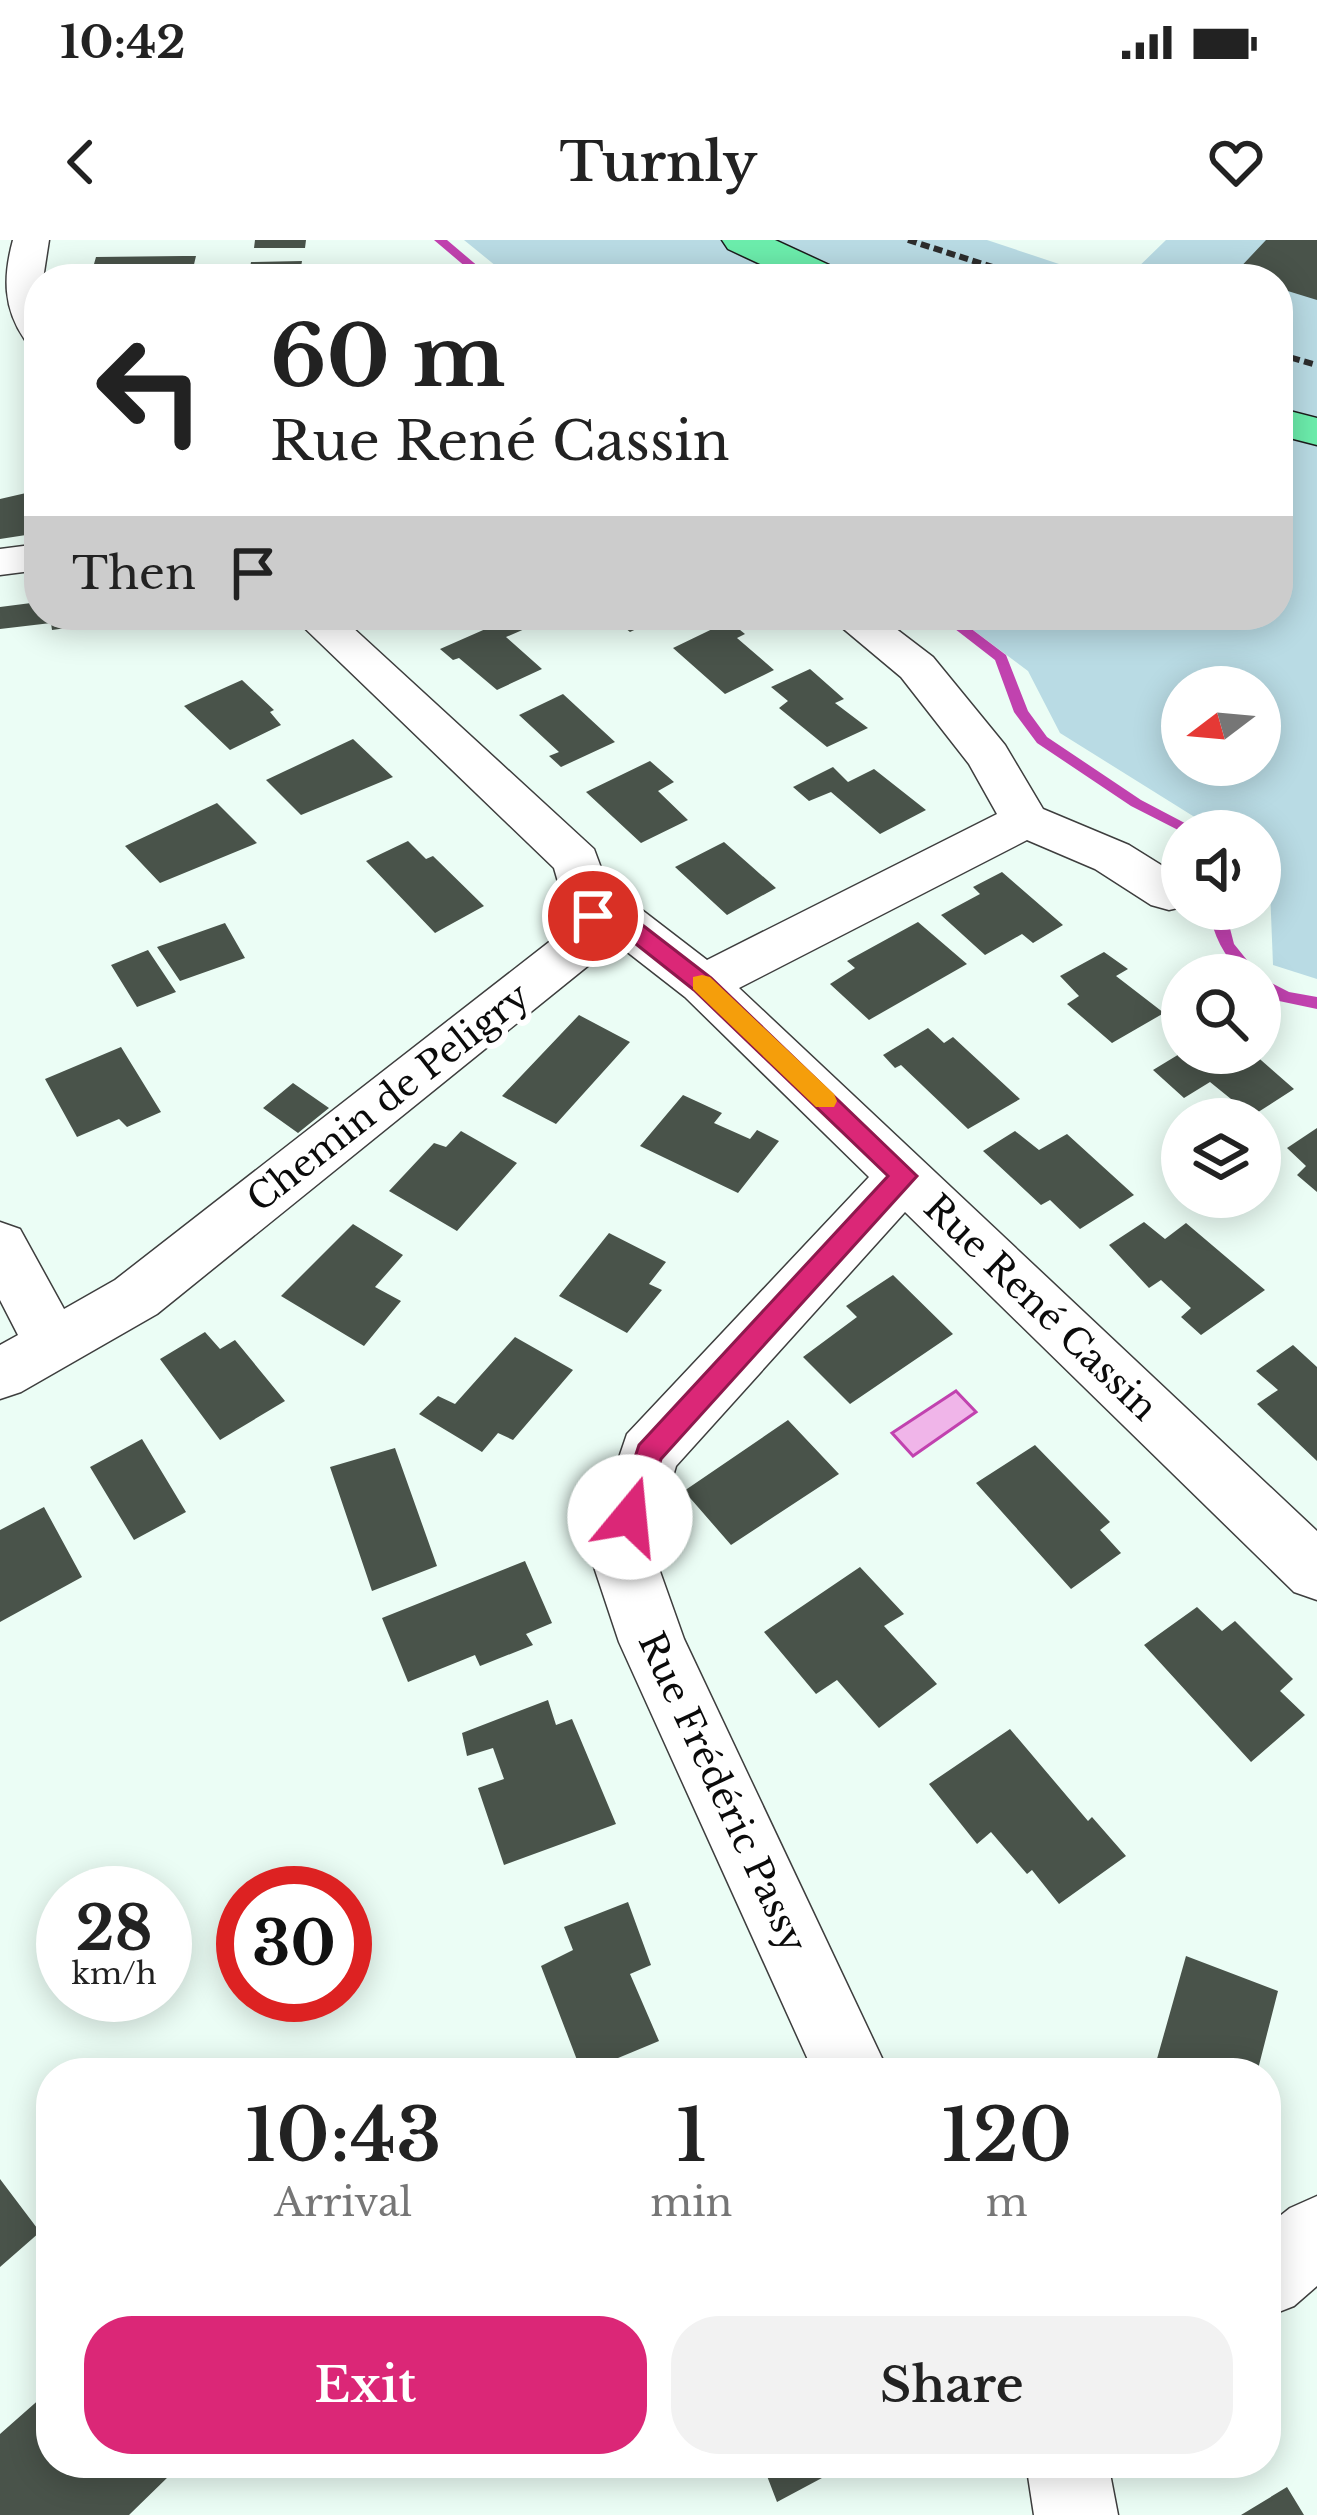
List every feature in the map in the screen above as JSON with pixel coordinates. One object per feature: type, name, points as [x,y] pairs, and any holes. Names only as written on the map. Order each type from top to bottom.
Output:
[{"type":"main road","points":[[742,240],[793,264]]},
{"type":"street","points":[[21,319],[24,276]]},
{"type":"street","points":[[329,630],[577,861],[593,916]]},
{"type":"street","points":[[869,630],[917,667],[988,756],[1025,820],[1112,857],[1161,888]]},
{"type":"street","points":[[703,984],[1025,820]]},
{"type":"street","name":"Rue René Cassin","points":[[593,916],[624,922],[703,984],[1317,1572]]},
{"type":"street","name":"Chemin de Peligry","points":[[0,1374],[136,1297],[571,952],[593,916]]},
{"type":"street","name":"Rue Frédéric Passy","points":[[846,2058],[652,1642],[620,1549],[649,1453],[904,1176]]},
{"type":"street","points":[[0,1245],[53,1344]]},
{"type":"street","points":[[1281,2265],[1317,2235]]},
{"type":"street","points":[[1070,2478],[1076,2515]]},
{"type":"path","points":[[908,240],[983,264]]},
{"type":"shaded area","points":[[464,240],[987,240],[1059,264],[494,264]]},
{"type":"shaded area","points":[[1166,240],[1317,240],[1317,979],[1281,968],[1281,954],[1273,954],[1272,930],[1281,930],[1281,810],[1183,810],[1060,733],[1028,671],[973,630],[1293,630],[1293,264],[1141,264]]},
{"type":"shaded area","points":[[956,1391],[976,1412],[913,1456],[892,1433]]},
{"type":"building","points":[[255,240],[306,240],[305,248],[254,248]]},
{"type":"building","points":[[1266,240],[1317,240],[1317,300],[1293,293],[1293,264],[1243,264]]},
{"type":"building","points":[[196,256],[194,264],[94,264],[96,257]]},
{"type":"building","points":[[302,261],[302,264],[251,262]]},
{"type":"building","points":[[24,493],[24,535],[0,539],[0,499]]},
{"type":"building","points":[[24,604],[24,626],[0,629],[0,607]]},
{"type":"building","points":[[483,630],[522,630],[506,637],[542,669],[497,690],[459,658],[453,660],[440,649]]},
{"type":"building","points":[[710,630],[740,630],[745,634],[737,638],[774,670],[725,694],[673,648]]},
{"type":"building","points":[[810,669],[844,699],[835,703],[868,728],[827,747],[779,708],[788,701],[771,687]]},
{"type":"building","points":[[242,680],[274,710],[270,712],[281,725],[230,750],[184,706]]},
{"type":"building","points":[[563,694],[615,742],[561,767],[549,756],[559,752],[519,715]]},
{"type":"building","points":[[353,739],[393,777],[301,815],[266,780]]},
{"type":"building","points":[[650,761],[674,782],[658,791],[688,820],[641,843],[586,792]]},
{"type":"building","points":[[833,767],[848,782],[874,769],[926,810],[880,834],[831,792],[809,801],[793,787]]},
{"type":"building","points":[[217,803],[257,843],[160,883],[125,846]]},
{"type":"building","points":[[408,841],[426,859],[433,856],[484,906],[435,933],[366,861]]},
{"type":"building","points":[[724,842],[776,888],[727,915],[675,867]]},
{"type":"building","points":[[1002,872],[1063,925],[1033,943],[1022,934],[985,955],[941,915],[980,894],[973,887]]},
{"type":"building","points":[[918,922],[967,964],[869,1020],[830,984],[855,968],[847,961]]},
{"type":"building","points":[[225,923],[245,958],[180,981],[157,947]]},
{"type":"building","points":[[148,950],[176,992],[137,1007],[111,965]]},
{"type":"building","points":[[1104,952],[1128,969],[1116,976],[1161,1015],[1112,1043],[1067,1004],[1079,996],[1060,976]]},
{"type":"building","points":[[579,1015],[630,1042],[556,1124],[502,1096]]},
{"type":"building","points":[[928,1028],[944,1043],[953,1037],[1020,1099],[968,1129],[901,1065],[895,1068],[883,1055]]},
{"type":"building","points":[[121,1047],[161,1112],[127,1127],[119,1119],[77,1137],[45,1079]]},
{"type":"building","points":[[1161,1065],[1161,1074],[1277,1074],[1294,1089],[1280,1098],[1230,1098],[1210,1082],[1184,1098],[1153,1070]]},
{"type":"building","points":[[293,1083],[329,1108],[298,1133],[263,1108]]},
{"type":"building","points":[[683,1095],[722,1113],[714,1123],[750,1139],[757,1130],[779,1141],[738,1193],[640,1146]]},
{"type":"building","points":[[1317,1128],[1317,1192],[1297,1175],[1306,1166],[1287,1148]]},
{"type":"building","points":[[461,1131],[517,1163],[457,1231],[389,1191],[434,1143],[446,1147]]},
{"type":"building","points":[[1015,1131],[1039,1150],[1067,1134],[1134,1195],[1080,1229],[1050,1200],[1041,1205],[983,1151]]},
{"type":"building","points":[[1144,1222],[1165,1239],[1186,1223],[1265,1290],[1201,1335],[1181,1317],[1191,1308],[1161,1280],[1149,1288],[1109,1245]]},
{"type":"building","points":[[353,1224],[403,1255],[375,1287],[401,1301],[364,1346],[281,1296]]},
{"type":"building","points":[[609,1233],[666,1262],[649,1284],[662,1290],[627,1333],[559,1296]]},
{"type":"building","points":[[893,1275],[953,1334],[850,1404],[803,1357],[857,1317],[846,1306]]},
{"type":"building","points":[[205,1332],[220,1349],[235,1340],[285,1401],[220,1440],[160,1359]]},
{"type":"building","points":[[515,1337],[573,1370],[513,1440],[498,1433],[482,1452],[419,1414],[438,1396],[455,1404]]},
{"type":"building","points":[[1293,1345],[1317,1367],[1317,1461],[1257,1404],[1278,1390],[1256,1371]]},
{"type":"building","points":[[788,1420],[839,1474],[731,1545],[684,1491]]},
{"type":"building","points":[[142,1439],[186,1512],[134,1540],[90,1467]]},
{"type":"building","points":[[1035,1445],[1110,1522],[1100,1530],[1121,1553],[1071,1589],[976,1483]]},
{"type":"building","points":[[395,1448],[437,1566],[372,1591],[330,1467]]},
{"type":"building","points":[[44,1507],[82,1577],[0,1622],[0,1530]]},
{"type":"building","points":[[525,1561],[552,1623],[526,1634],[533,1645],[480,1666],[475,1655],[408,1682],[382,1618]]},
{"type":"building","points":[[860,1567],[904,1614],[884,1626],[937,1684],[879,1728],[837,1680],[816,1694],[764,1632]]},
{"type":"building","points":[[1197,1607],[1222,1631],[1235,1621],[1293,1679],[1280,1691],[1305,1715],[1251,1762],[1144,1645]]},
{"type":"building","points":[[548,1700],[556,1725],[572,1719],[616,1824],[504,1865],[478,1788],[504,1779],[493,1748],[467,1756],[462,1733]]},
{"type":"building","points":[[1010,1729],[1088,1821],[1092,1817],[1126,1856],[1059,1904],[1032,1870],[1027,1874],[991,1832],[977,1844],[929,1784]]},
{"type":"building","points":[[628,1902],[651,1965],[630,1974],[659,2041],[618,2058],[576,2058],[541,1966],[573,1950],[564,1927]]},
{"type":"building","points":[[1186,1956],[1278,1991],[1261,2058],[1157,2058]]},
{"type":"building","points":[[0,2179],[36,2227],[36,2236],[0,2267]]},
{"type":"building","points":[[36,2402],[36,2478],[167,2478],[129,2515],[0,2515],[0,2434]]},
{"type":"building","points":[[768,2478],[822,2478],[777,2502]]},
{"type":"building","points":[[1287,2487],[1304,2515],[1241,2515]]},
{"type":"waterway","points":[[440,240],[469,264]]},
{"type":"waterway","points":[[964,630],[1001,658],[1021,712],[1042,740],[1161,815]]},
{"type":"waterway","points":[[1220,930],[1234,954]]},
{"type":"waterway","points":[[1281,995],[1317,1003]]},
{"type":"slow traffic","points":[[702,983],[825,1101]]},
{"type":"route","points":[[593,916],[624,922],[703,984],[904,1176],[649,1453],[630,1517]]}]
